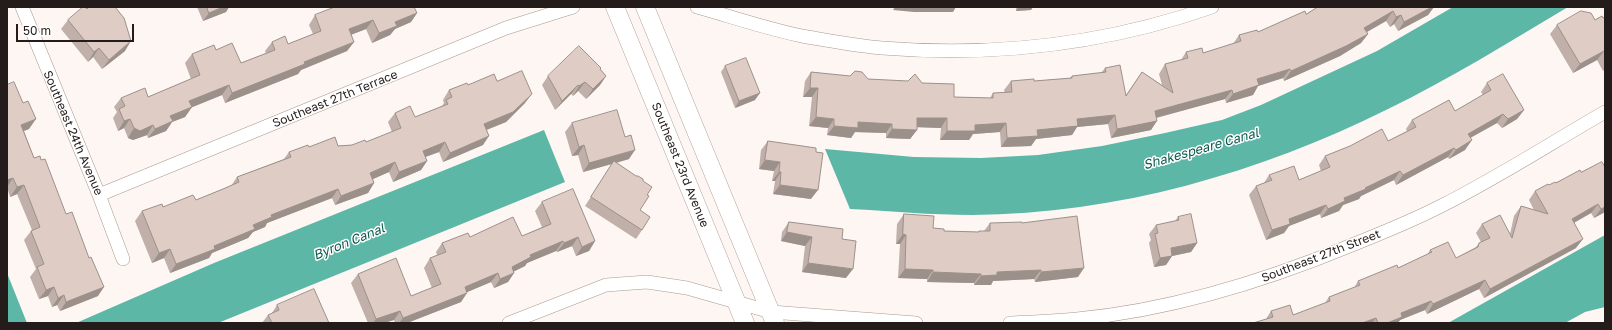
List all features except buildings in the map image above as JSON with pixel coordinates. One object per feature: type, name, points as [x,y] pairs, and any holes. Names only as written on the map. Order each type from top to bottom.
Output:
[{"type":"street","name":"Southeast 24th Avenue","points":[[22,7],[99,195],[123,259]]},
{"type":"street","name":"Southeast 27th Terrace","points":[[99,195],[506,28],[573,7]]},
{"type":"street","name":"Southeast 23rd Avenue","points":[[615,7],[745,323]]},
{"type":"street","points":[[645,7],[773,318]]},
{"type":"street","points":[[697,7],[777,30],[821,39],[881,48],[931,51],[982,51],[1059,44],[1128,32],[1212,7]]},
{"type":"street","name":"Southeast 27th Street","points":[[1010,323],[1078,319],[1139,309],[1186,300],[1253,282],[1326,256],[1400,226],[1440,206],[1605,112]]},
{"type":"street","points":[[509,323],[606,285],[647,282],[687,288],[737,303],[773,318],[916,323]]},
{"type":"water","name":"Shakespeare Canal","points":[[1453,7],[1568,7],[1434,85],[1339,132],[1238,170],[1186,186],[1133,198],[1080,207],[1026,213],[972,215],[926,214],[850,209],[825,149],[914,157],[981,158],[1038,155],[1102,146],[1165,133],[1222,120],[1261,105],[1377,51]]},
{"type":"water","name":"Byron Canal","points":[[544,130],[565,182],[218,323],[76,323],[214,263]]},
{"type":"water","points":[[1605,235],[1605,307],[1585,312],[1565,323],[1448,323]]},
{"type":"water","points":[[7,273],[27,323],[7,323]]}]
